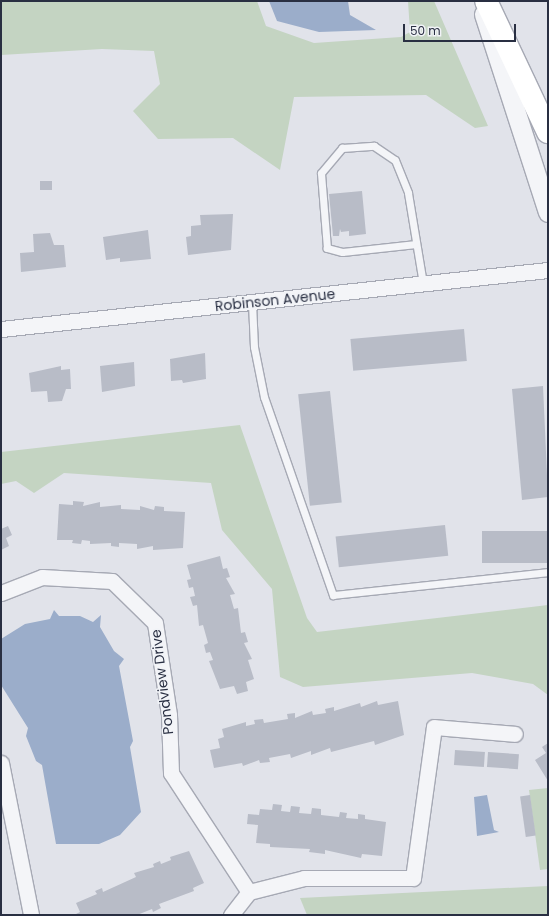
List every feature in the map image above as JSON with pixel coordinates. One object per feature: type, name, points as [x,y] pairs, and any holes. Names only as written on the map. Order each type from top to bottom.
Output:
[{"type":"highway","points":[[486,1],[548,132]]},
{"type":"street","points":[[480,1],[548,212]]},
{"type":"street","name":"Robinson Avenue","points":[[1,329],[548,270]]},
{"type":"street","name":"Pondview Drive","points":[[1,593],[42,577],[112,581],[155,623],[169,715],[171,773],[250,892]]},
{"type":"street","points":[[231,915],[250,892],[304,878],[413,878],[434,727],[515,734]]},
{"type":"street","points":[[2,768],[31,915]]},
{"type":"lane","points":[[416,244],[342,252],[327,248],[321,173],[342,148],[374,146],[395,160],[408,192],[423,284]]},
{"type":"lane","points":[[252,303],[254,347],[264,397],[333,595],[548,572]]},
{"type":"green space","points":[[1,1],[257,1],[266,26],[314,43],[401,37],[410,32],[408,1],[434,1],[488,126],[475,128],[426,95],[294,97],[280,170],[233,138],[158,139],[133,111],[160,84],[154,51],[102,49],[1,55]]},
{"type":"green space","points":[[240,425],[307,618],[317,632],[548,605],[548,695],[533,684],[472,673],[303,687],[280,677],[272,589],[222,530],[211,483],[64,473],[34,493],[16,481],[1,484],[1,452]]},
{"type":"green space","points":[[548,788],[548,869],[540,870],[529,790]]},
{"type":"green space","points":[[548,886],[548,915],[307,915],[300,898]]},
{"type":"water","points":[[269,1],[348,1],[350,15],[376,30],[319,32],[277,21]]},
{"type":"water","points":[[54,610],[59,616],[80,616],[93,622],[101,615],[100,627],[114,651],[124,659],[119,666],[133,741],[130,747],[141,812],[120,835],[99,844],[56,844],[42,765],[36,761],[26,736],[28,728],[1,685],[1,639],[25,624],[50,619]]},
{"type":"water","points":[[487,795],[494,830],[499,832],[477,836],[474,797]]},
{"type":"building","points":[[40,181],[52,181],[52,190],[40,190]]},
{"type":"building","points":[[362,191],[366,234],[349,236],[349,231],[341,232],[340,229],[339,236],[333,236],[329,194]]},
{"type":"building","points":[[233,214],[231,250],[188,255],[186,237],[191,236],[191,226],[201,225],[200,215]]},
{"type":"building","points":[[148,230],[151,259],[120,262],[120,258],[106,260],[103,237]]},
{"type":"building","points":[[50,233],[54,245],[64,245],[66,267],[21,272],[20,253],[34,252],[33,234]]},
{"type":"building","points":[[464,329],[467,361],[353,371],[350,339]]},
{"type":"building","points":[[205,353],[206,379],[183,383],[182,380],[171,381],[170,359]]},
{"type":"building","points":[[134,362],[135,386],[102,392],[100,366]]},
{"type":"building","points":[[61,366],[61,370],[70,369],[71,389],[66,389],[62,401],[48,402],[47,391],[31,392],[29,373]]},
{"type":"building","points":[[543,386],[548,497],[522,500],[512,389]]},
{"type":"building","points":[[330,391],[342,502],[310,506],[298,394]]},
{"type":"building","points":[[73,501],[84,502],[83,506],[100,502],[100,507],[121,505],[121,509],[140,510],[140,506],[154,510],[155,506],[164,507],[164,511],[185,512],[183,548],[153,550],[153,546],[137,549],[137,544],[119,543],[119,547],[111,546],[111,543],[90,544],[90,541],[82,540],[81,544],[72,543],[73,540],[57,540],[59,504],[73,505]]},
{"type":"building","points":[[445,525],[448,556],[339,567],[336,536]]},
{"type":"building","points":[[8,526],[12,535],[6,538],[9,546],[1,550],[1,529]]},
{"type":"building","points":[[482,531],[548,531],[548,563],[482,563]]},
{"type":"building","points":[[220,556],[223,569],[227,568],[230,577],[226,578],[235,594],[230,595],[234,609],[238,608],[241,633],[245,632],[248,642],[244,643],[252,659],[248,660],[254,679],[246,682],[248,691],[237,694],[234,686],[220,689],[209,661],[213,660],[210,652],[206,653],[204,645],[208,643],[203,625],[199,626],[197,605],[193,606],[190,597],[195,596],[193,587],[189,588],[187,580],[191,579],[187,565]]},
{"type":"building","points":[[377,701],[378,705],[398,701],[404,735],[375,745],[374,741],[331,752],[330,748],[311,755],[311,751],[291,758],[290,754],[269,758],[270,762],[260,763],[259,760],[243,766],[242,763],[214,768],[210,750],[220,748],[218,739],[224,737],[222,729],[246,722],[246,726],[255,724],[254,720],[263,719],[264,723],[288,719],[287,714],[295,713],[295,718],[312,711],[313,715],[326,713],[325,709],[334,707],[334,711],[360,703],[361,707]]},
{"type":"building","points":[[548,743],[548,781],[535,760],[546,753],[542,747]]},
{"type":"building","points":[[455,750],[485,752],[484,767],[454,765]]},
{"type":"building","points":[[488,752],[519,754],[518,769],[487,767]]},
{"type":"building","points":[[530,795],[536,836],[526,837],[520,796]]},
{"type":"building","points":[[273,804],[282,805],[281,811],[290,812],[291,806],[300,807],[299,813],[311,814],[312,808],[321,809],[321,815],[339,817],[340,812],[347,813],[346,818],[358,819],[358,814],[365,815],[365,819],[386,822],[382,856],[362,854],[361,858],[325,850],[325,854],[309,852],[310,849],[270,847],[270,844],[256,843],[258,825],[247,824],[248,814],[259,815],[260,809],[272,810]]},
{"type":"building","points":[[189,851],[204,883],[193,888],[194,891],[159,904],[161,908],[153,912],[152,909],[137,915],[74,915],[80,912],[76,903],[97,894],[95,891],[102,888],[103,892],[136,877],[134,873],[154,867],[153,864],[160,861],[161,864],[171,860],[170,857]]}]
